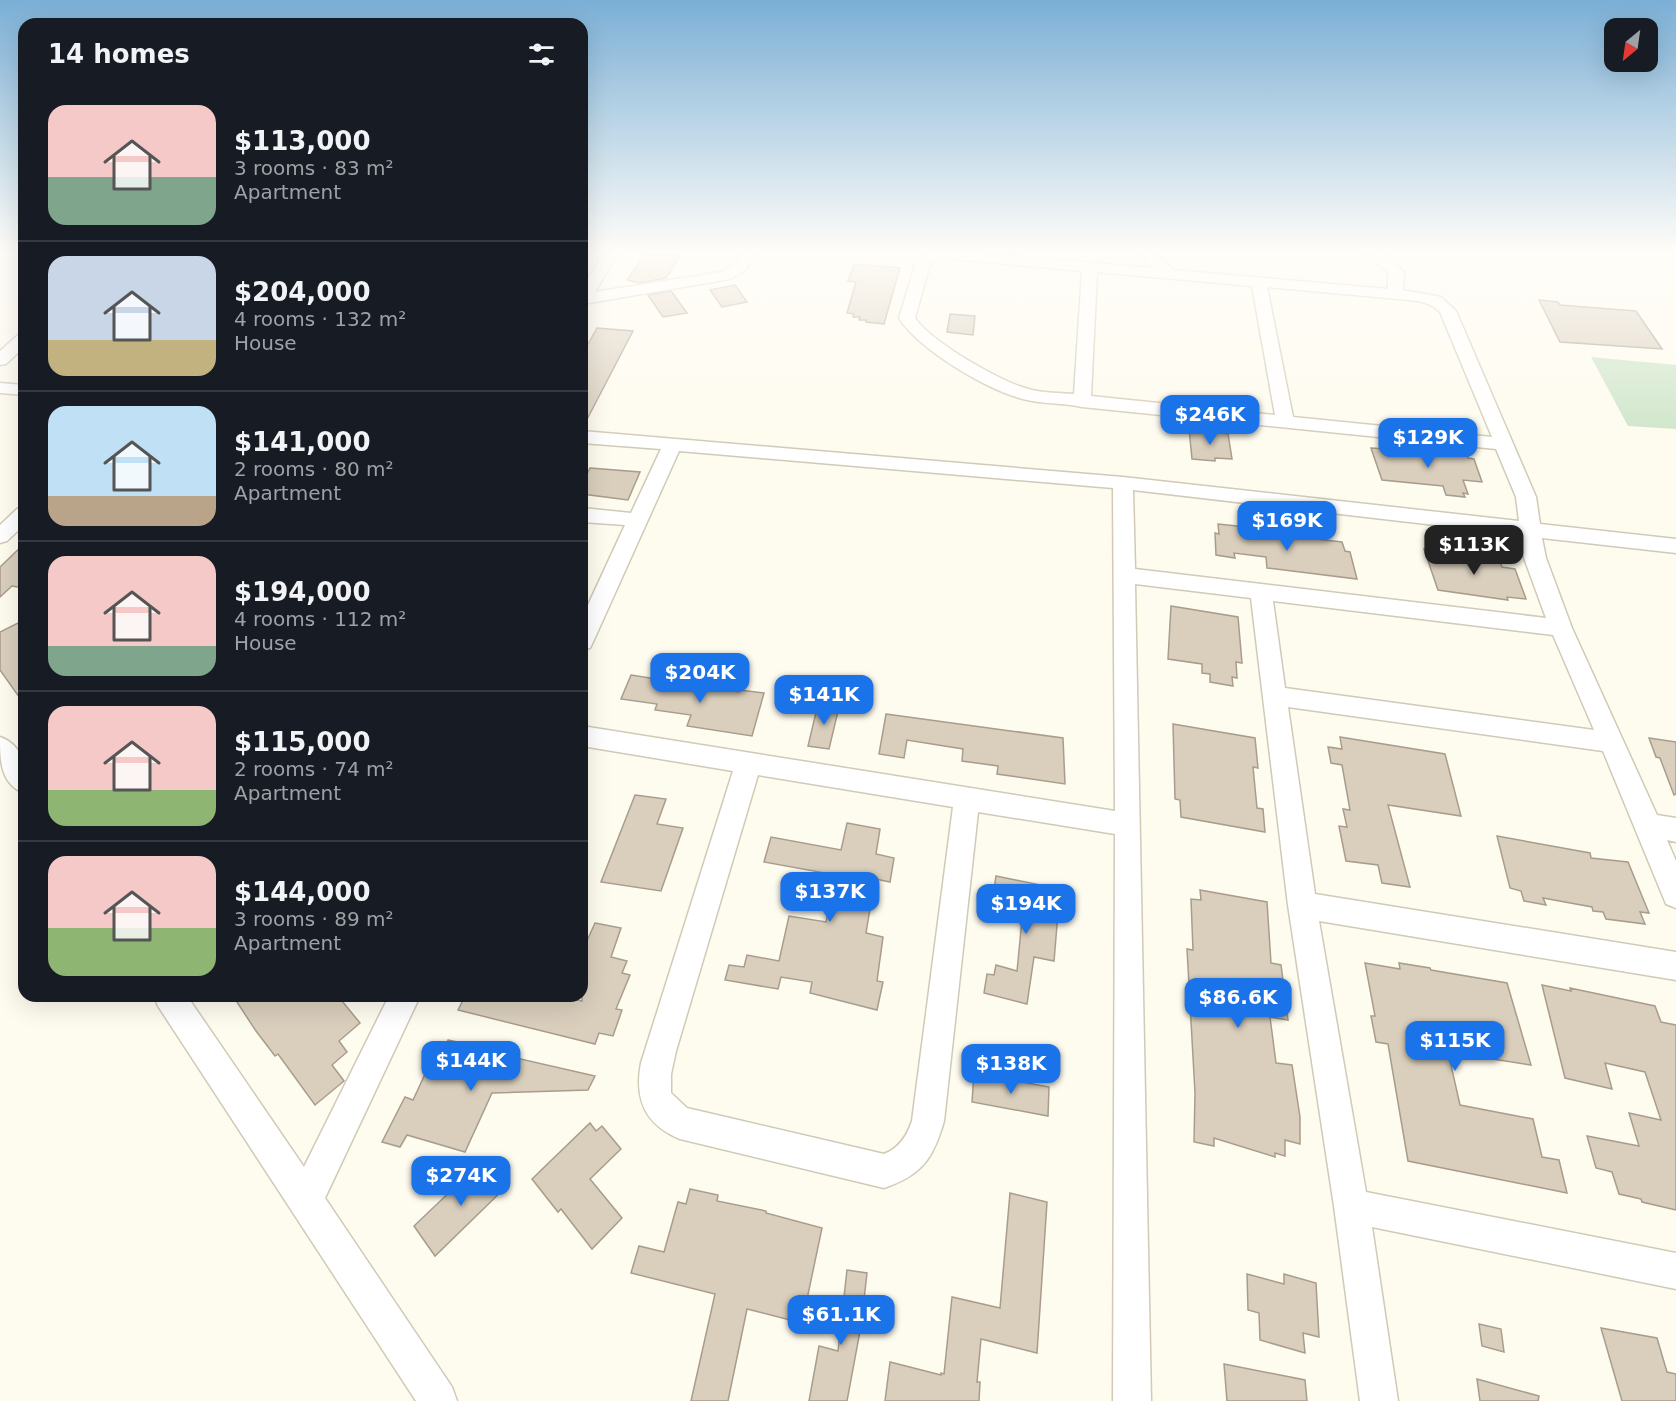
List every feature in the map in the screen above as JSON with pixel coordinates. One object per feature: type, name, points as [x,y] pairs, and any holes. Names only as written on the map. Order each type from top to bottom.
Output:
[{"type":"street","points":[[908,319],[915,332],[1014,391],[1029,396],[1504,444]]},
{"type":"street","points":[[1082,402],[1087,319]]},
{"type":"street","points":[[1266,319],[1285,422]]},
{"type":"street","points":[[1450,319],[1526,497],[1535,558],[1561,628],[1648,825],[1676,896]]},
{"type":"street","points":[[0,360],[18,344]]},
{"type":"street","points":[[0,388],[18,390]]},
{"type":"street","points":[[588,437],[1123,483],[1676,546]]},
{"type":"street","points":[[588,629],[674,444]]},
{"type":"street","points":[[1123,483],[1132,1401]]},
{"type":"street","points":[[588,516],[640,520]]},
{"type":"street","points":[[0,537],[18,520]]},
{"type":"street","points":[[1123,575],[1561,628]]},
{"type":"street","points":[[1261,593],[1302,904],[1351,1206],[1379,1401]]},
{"type":"street","points":[[1275,696],[1610,742]]},
{"type":"street","points":[[588,737],[968,797],[1128,825]]},
{"type":"street","points":[[0,747],[18,773]]},
{"type":"street","points":[[749,762],[660,1051],[653,1083],[657,1102],[666,1114],[680,1123],[884,1171],[897,1168],[910,1159],[922,1141],[928,1121],[968,797]]},
{"type":"street","points":[[1648,825],[1676,830]]},
{"type":"street","points":[[1302,904],[1676,966]]},
{"type":"street","points":[[173,1002],[438,1401]]},
{"type":"street","points":[[306,1200],[402,1002]]},
{"type":"street","points":[[1351,1206],[1676,1271]]},
{"type":"green space","points":[[1591,357],[1676,365],[1676,429],[1628,426]]},
{"type":"building","points":[[859,319],[885,319],[884,324]]},
{"type":"building","points":[[949,319],[975,319],[973,335],[947,332]]},
{"type":"building","points":[[1549,319],[1642,319],[1662,349],[1560,342]]},
{"type":"building","points":[[597,328],[633,331],[588,417],[588,344]]},
{"type":"building","points":[[1189,429],[1228,434],[1232,459],[1215,458],[1215,461],[1192,459]]},
{"type":"building","points":[[1371,448],[1466,454],[1468,458],[1474,459],[1482,482],[1463,480],[1468,494],[1463,493],[1465,497],[1446,495],[1443,486],[1382,480]]},
{"type":"building","points":[[590,468],[640,472],[628,500],[588,495]]},
{"type":"building","points":[[1218,524],[1246,527],[1246,531],[1342,542],[1345,551],[1350,552],[1357,579],[1267,568],[1266,557],[1234,553],[1235,558],[1216,555],[1215,533],[1219,534]]},
{"type":"building","points":[[1424,549],[1454,552],[1455,556],[1500,562],[1502,567],[1515,569],[1526,599],[1507,597],[1508,600],[1438,590]]},
{"type":"building","points":[[18,550],[18,587],[12,586],[0,597],[0,567]]},
{"type":"building","points":[[1171,606],[1238,617],[1242,663],[1236,662],[1237,678],[1232,677],[1233,686],[1210,682],[1210,674],[1202,673],[1202,664],[1168,659]]},
{"type":"building","points":[[18,623],[18,696],[0,670],[0,632]]},
{"type":"building","points":[[631,675],[739,692],[740,690],[764,693],[752,736],[687,726],[691,715],[655,710],[657,704],[621,699]]},
{"type":"building","points":[[818,704],[839,707],[829,749],[808,746]]},
{"type":"building","points":[[886,714],[1063,738],[1065,784],[997,774],[998,766],[962,761],[963,749],[907,740],[904,758],[879,754]]},
{"type":"building","points":[[1173,724],[1255,738],[1258,768],[1253,767],[1257,808],[1263,809],[1265,832],[1181,817],[1180,800],[1175,799]]},
{"type":"building","points":[[1340,737],[1445,754],[1461,816],[1388,805],[1410,887],[1382,883],[1378,865],[1346,861],[1339,826],[1347,827],[1343,809],[1350,810],[1342,765],[1331,763],[1328,747],[1342,749]]},
{"type":"building","points":[[1649,738],[1676,742],[1676,794],[1674,795],[1660,758],[1656,757]]},
{"type":"building","points":[[635,795],[666,799],[657,824],[683,828],[661,891],[601,882]]},
{"type":"building","points":[[847,823],[880,829],[876,854],[894,858],[890,882],[875,879],[866,933],[883,937],[877,981],[883,982],[877,1010],[810,993],[812,982],[781,977],[778,989],[725,980],[729,965],[744,967],[747,955],[779,961],[789,916],[826,922],[836,875],[764,862],[771,837],[841,850]]},
{"type":"building","points":[[1497,836],[1590,853],[1591,858],[1628,862],[1649,913],[1640,912],[1645,924],[1606,919],[1603,912],[1593,911],[1592,907],[1543,898],[1546,905],[1524,901],[1521,891],[1510,888]]},
{"type":"building","points":[[996,876],[1060,889],[1054,961],[1034,957],[1027,1004],[984,993],[987,974],[994,975],[996,965],[1017,971],[1023,909],[992,903]]},
{"type":"building","points":[[1200,890],[1267,902],[1271,963],[1281,965],[1288,1020],[1270,1017],[1276,1063],[1292,1065],[1300,1117],[1300,1144],[1285,1140],[1285,1156],[1275,1153],[1275,1157],[1214,1138],[1214,1146],[1194,1142],[1195,1093],[1187,949],[1193,950],[1191,899],[1201,900]]},
{"type":"building","points":[[595,923],[621,928],[611,957],[627,961],[622,973],[630,975],[616,1009],[622,1010],[613,1036],[599,1033],[595,1044],[458,1010],[462,1002],[588,1002],[588,939]]},
{"type":"building","points":[[1365,963],[1400,969],[1399,963],[1507,983],[1531,1065],[1448,1052],[1460,1105],[1533,1119],[1542,1157],[1559,1160],[1567,1193],[1408,1161],[1388,1044],[1376,1042],[1371,1016],[1375,1016]]},
{"type":"building","points":[[1542,985],[1571,991],[1570,988],[1655,1006],[1661,1022],[1676,1025],[1676,1210],[1619,1194],[1612,1172],[1596,1168],[1587,1136],[1639,1146],[1629,1113],[1661,1120],[1645,1072],[1605,1063],[1612,1089],[1565,1078]]},
{"type":"building","points":[[237,1002],[343,1002],[360,1023],[339,1041],[347,1052],[332,1065],[344,1081],[315,1105],[278,1054],[275,1056]]},
{"type":"building","points":[[448,1040],[517,1055],[516,1058],[595,1076],[588,1090],[492,1093],[465,1152],[407,1135],[400,1147],[382,1142],[405,1097],[413,1100],[438,1046],[445,1047]]},
{"type":"building","points":[[974,1073],[1049,1087],[1048,1116],[972,1102]]},
{"type":"building","points":[[590,1123],[596,1131],[602,1126],[621,1149],[590,1179],[622,1218],[592,1249],[561,1209],[558,1212],[532,1179]]},
{"type":"building","points":[[481,1162],[487,1169],[493,1164],[509,1184],[435,1256],[414,1226]]},
{"type":"building","points":[[690,1189],[718,1195],[717,1201],[766,1211],[766,1213],[822,1228],[802,1323],[747,1309],[728,1401],[691,1401],[715,1294],[631,1273],[639,1246],[664,1252],[678,1202],[686,1204]]},
{"type":"building","points":[[1010,1193],[1047,1202],[1037,1353],[981,1339],[977,1382],[980,1382],[979,1401],[885,1401],[890,1362],[944,1374],[952,1297],[1000,1308]]},
{"type":"building","points":[[847,1270],[867,1273],[861,1326],[847,1401],[809,1401],[819,1346],[838,1351]]},
{"type":"building","points":[[1247,1274],[1284,1284],[1284,1274],[1316,1283],[1319,1337],[1303,1333],[1305,1353],[1260,1340],[1259,1313],[1248,1310]]},
{"type":"building","points":[[1479,1324],[1501,1329],[1504,1352],[1482,1346]]},
{"type":"building","points":[[1601,1328],[1657,1338],[1667,1372],[1676,1374],[1676,1401],[1622,1401]]},
{"type":"building","points":[[1224,1364],[1305,1380],[1307,1401],[1227,1401]]},
{"type":"building","points":[[1477,1379],[1539,1396],[1538,1401],[1480,1401]]}]
